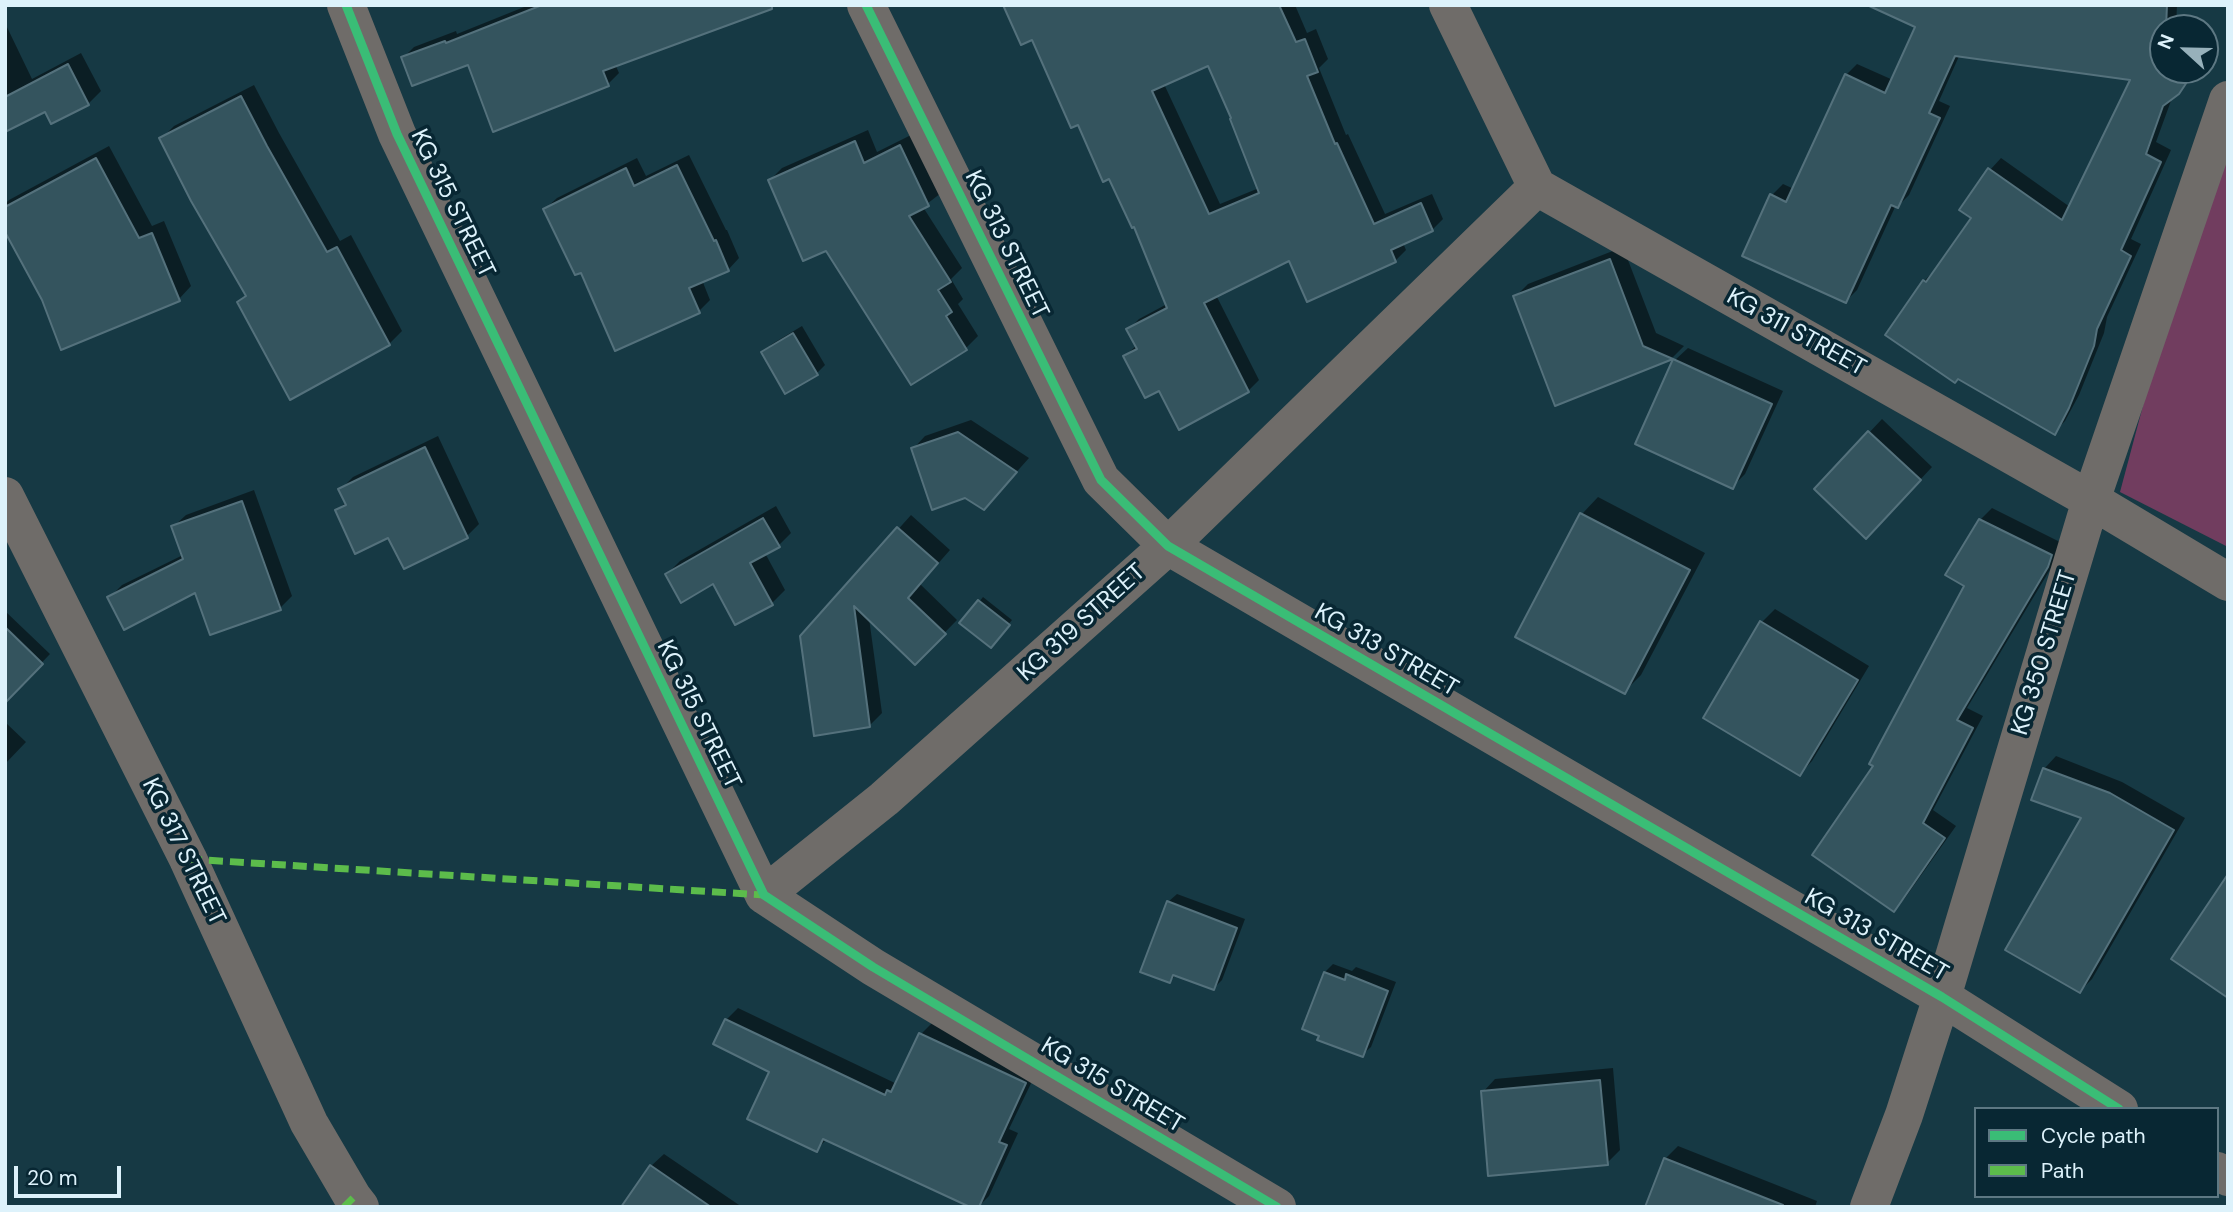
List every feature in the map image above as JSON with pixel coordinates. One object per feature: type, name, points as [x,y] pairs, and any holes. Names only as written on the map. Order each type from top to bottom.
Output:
[{"type":"street","name":"KG 315 STREET","points":[[346,5],[397,134],[764,895],[873,967],[1278,1207]]},
{"type":"street","name":"KG 313 STREET","points":[[866,5],[1101,480],[1168,546],[1942,997],[2116,1107]]},
{"type":"street","points":[[1448,5],[1537,187]]},
{"type":"street","name":"KG 350 STREET","points":[[1869,1207],[1904,1115],[1942,997],[2091,499],[2228,100]]},
{"type":"street","name":"KG 319 STREET","points":[[764,895],[884,799],[1168,546],[1537,187]]},
{"type":"street","name":"KG 311 STREET","points":[[1537,187],[2091,499],[2228,582]]},
{"type":"street","name":"KG 317 STREET","points":[[5,496],[188,859],[309,1123],[360,1207]]},
{"type":"shaded area","points":[[2228,87],[2228,547],[2120,492]]},
{"type":"building","points":[[542,5],[772,5],[772,9],[603,71],[609,86],[493,132],[468,65],[412,86],[401,57],[445,41],[446,43]]},
{"type":"building","points":[[1003,5],[1279,5],[1296,42],[1305,39],[1318,72],[1307,76],[1335,144],[1337,143],[1374,224],[1421,203],[1433,231],[1391,250],[1396,262],[1307,302],[1289,261],[1204,303],[1249,392],[1179,430],[1159,391],[1145,398],[1123,356],[1137,349],[1126,329],[1167,308],[1134,227],[1132,228],[1109,179],[1103,182],[1078,125],[1071,128],[1032,40],[1021,45]],"holes":[[[1208,66],[1259,193],[1209,214],[1152,91]]]},
{"type":"building","points":[[1867,5],[2167,5],[2167,14],[2149,14],[2149,84],[2186,84],[2179,94],[2163,106],[2146,154],[2161,162],[2121,250],[2131,256],[2097,329],[2094,346],[2055,435],[1958,379],[1955,383],[1885,335],[1971,218],[1959,210],[1988,168],[2062,220],[2130,80],[1955,56],[1929,113],[1940,118],[1898,208],[1891,205],[1846,303],[1742,256],[1770,194],[1786,202],[1845,74],[1885,93],[1915,27]]},
{"type":"building","points":[[68,64],[89,105],[51,124],[45,112],[5,132],[5,97]]},
{"type":"building","points":[[241,96],[327,252],[337,247],[390,345],[290,400],[237,302],[246,296],[191,201],[159,138]]},
{"type":"building","points":[[855,141],[864,163],[900,145],[929,206],[909,216],[951,282],[938,290],[952,312],[946,316],[967,350],[911,385],[826,251],[803,261],[768,180]]},
{"type":"building","points":[[96,158],[139,238],[152,233],[180,301],[61,350],[42,300],[5,232],[5,207]]},
{"type":"building","points":[[677,165],[729,271],[689,288],[700,313],[615,351],[581,273],[575,275],[543,209],[626,168],[634,186]]},
{"type":"building","points":[[1610,259],[1643,346],[1673,359],[1555,406],[1513,296]]},
{"type":"building","points":[[793,333],[818,375],[785,394],[761,352]]},
{"type":"building","points":[[1673,359],[1772,404],[1733,489],[1635,444]]},
{"type":"building","points":[[1868,431],[1921,480],[1866,539],[1814,489]]},
{"type":"building","points":[[958,432],[1017,472],[984,510],[965,498],[932,510],[911,448]]},
{"type":"building","points":[[425,447],[468,538],[404,569],[388,538],[355,554],[335,510],[346,505],[338,489]]},
{"type":"building","points":[[242,501],[281,610],[210,635],[195,593],[124,630],[107,597],[183,559],[171,526]]},
{"type":"building","points":[[1580,513],[1690,570],[1625,694],[1515,637]]},
{"type":"building","points":[[763,518],[780,547],[750,563],[773,605],[735,625],[713,584],[681,603],[665,574]]},
{"type":"building","points":[[1979,519],[2052,555],[2048,567],[1957,720],[1973,728],[1923,823],[1945,838],[1894,912],[1812,855],[1873,766],[1869,764],[1964,586],[1945,575]]},
{"type":"building","points":[[897,527],[938,563],[908,598],[946,634],[915,665],[854,606],[870,727],[814,736],[800,636]]},
{"type":"building","points":[[978,600],[1010,625],[991,648],[959,623]]},
{"type":"building","points":[[1760,621],[1858,680],[1800,776],[1703,718]]},
{"type":"building","points":[[5,627],[43,664],[5,703]]},
{"type":"building","points":[[2043,768],[2110,793],[2174,830],[2080,993],[2005,950],[2081,818],[2031,800]]},
{"type":"building","points":[[2228,874],[2228,998],[2171,959]]},
{"type":"building","points":[[1167,901],[1237,928],[1214,990],[1173,975],[1170,983],[1140,972]]},
{"type":"building","points":[[1324,972],[1345,980],[1346,974],[1388,991],[1363,1057],[1317,1040],[1319,1036],[1302,1029]]},
{"type":"building","points":[[725,1019],[885,1095],[887,1090],[891,1092],[919,1033],[1026,1083],[999,1142],[1007,1145],[979,1207],[970,1207],[823,1139],[817,1152],[747,1119],[769,1072],[713,1044]]},
{"type":"building","points":[[1600,1080],[1608,1165],[1488,1176],[1481,1091]]},
{"type":"building","points":[[1664,1158],[1783,1205],[1783,1207],[1645,1207]]},
{"type":"building","points":[[650,1165],[711,1207],[621,1207]]},
{"type":"marked path","points":[[188,859],[764,895]]},
{"type":"marked path","points":[[344,1207],[353,1198]]},
{"type":"cycle path","points":[[346,5],[397,134],[764,895],[873,967],[1277,1207]]},
{"type":"cycle path","points":[[866,5],[1101,480],[1168,546],[1942,997],[2116,1107]]}]
